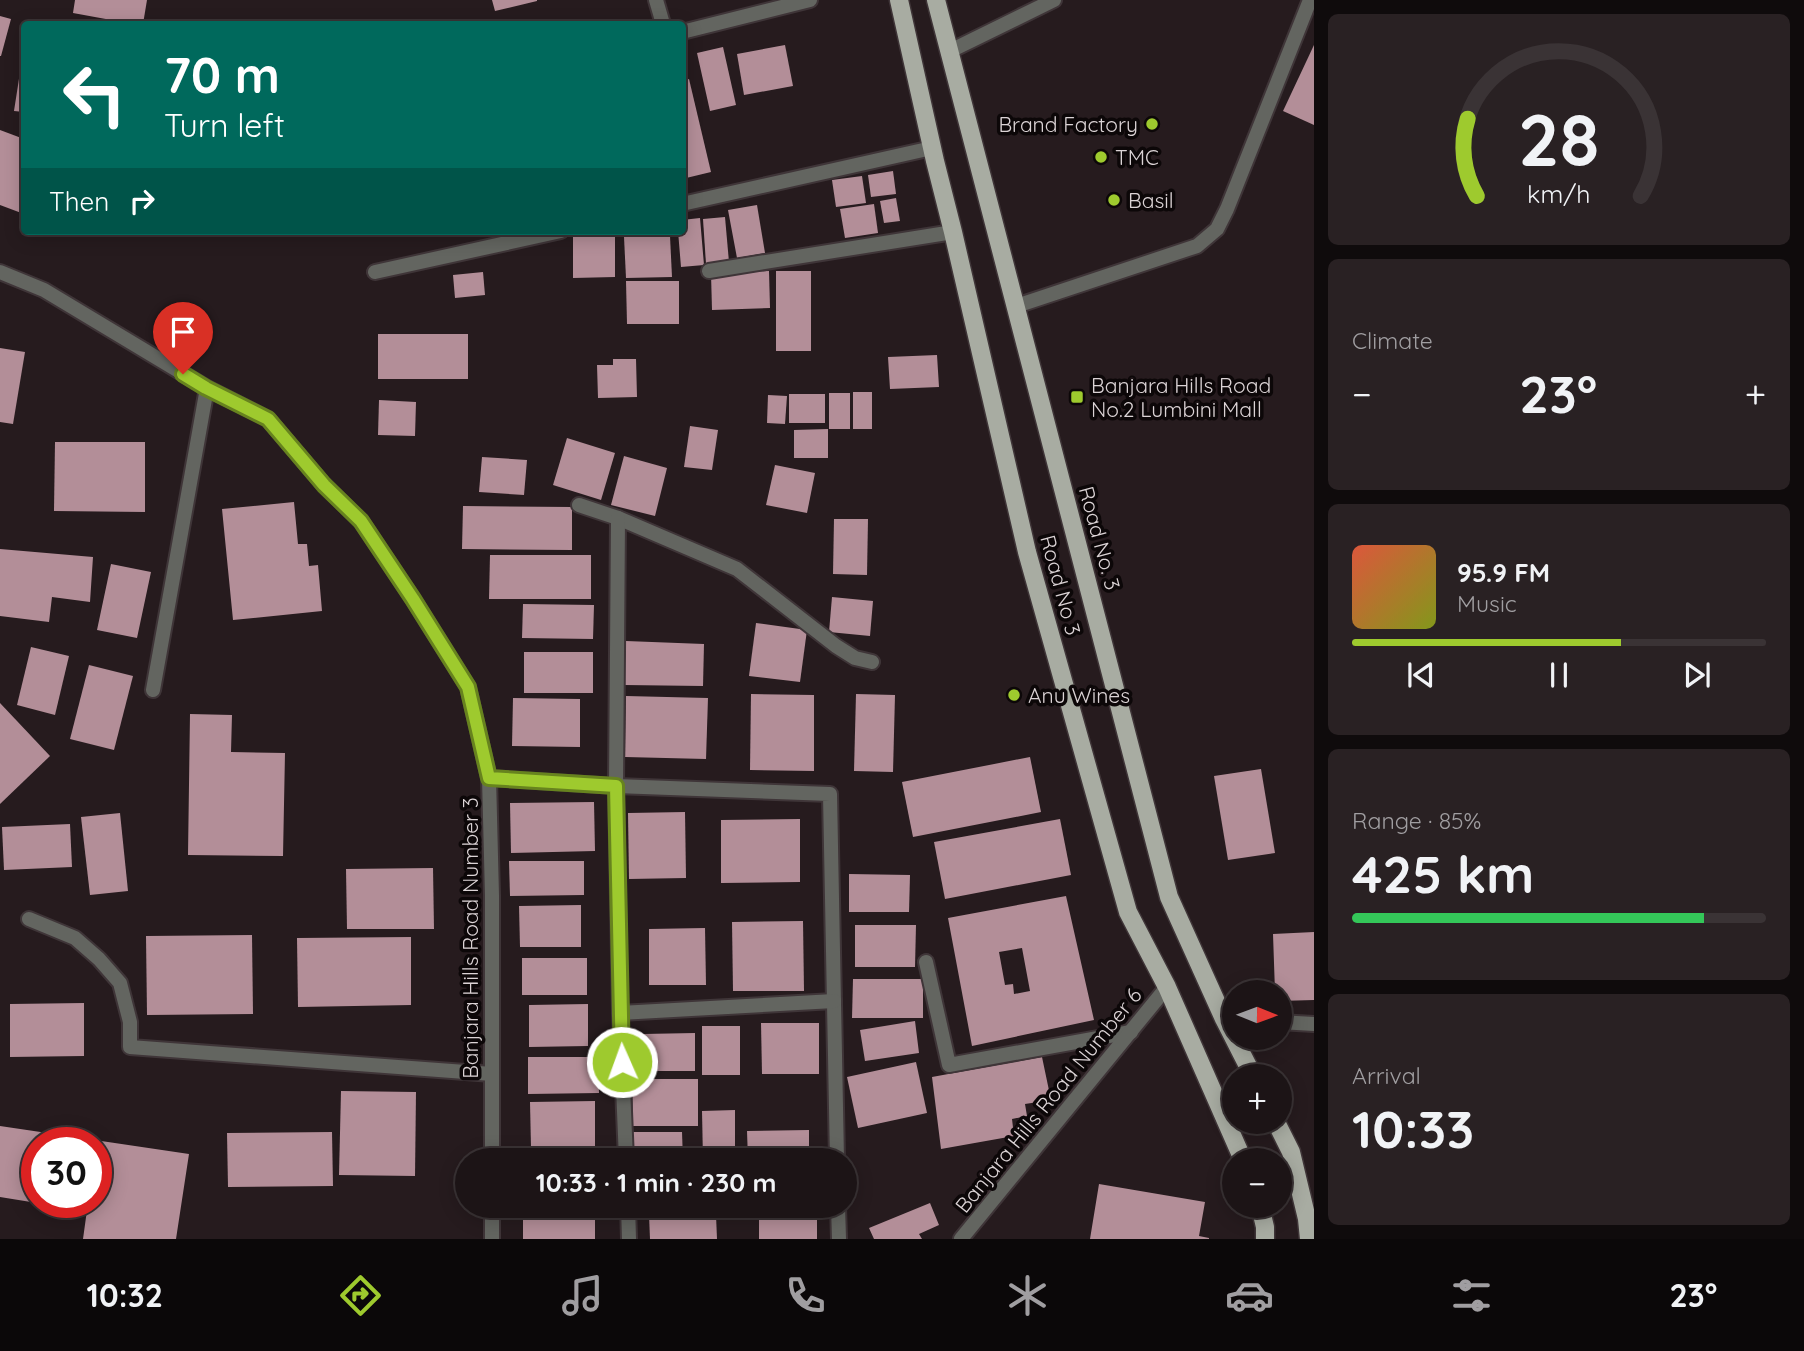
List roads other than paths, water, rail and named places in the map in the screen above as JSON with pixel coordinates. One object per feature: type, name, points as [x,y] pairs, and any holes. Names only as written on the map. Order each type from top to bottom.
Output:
[{"type":"main road","name":"Road No 3","points":[[899,0],[1027,552],[1128,912],[1167,987],[1238,1148]]},
{"type":"main road","name":"Road No. 3","points":[[936,0],[1169,897],[1222,1005]]},
{"type":"main road","points":[[1282,1134],[1291,1152],[1309,1239]]},
{"type":"main road","points":[[1263,1218],[1265,1239]]},
{"type":"street","points":[[656,0],[662,21]]},
{"type":"street","points":[[686,31],[810,0]]},
{"type":"street","points":[[950,51],[1054,0]]},
{"type":"street","points":[[1016,306],[1197,246],[1217,229],[1310,0]]},
{"type":"street","points":[[686,203],[932,148]]},
{"type":"street","points":[[709,271],[953,232]]},
{"type":"street","points":[[375,272],[543,235]]},
{"type":"street","name":"Banjara Hills Road Number 3","points":[[0,272],[44,290],[206,388],[268,419],[324,485],[361,521],[468,687],[489,778],[492,1148]]},
{"type":"street","points":[[153,690],[206,388]]},
{"type":"street","points":[[579,505],[618,518],[737,569],[836,646],[855,658],[872,662]]},
{"type":"street","points":[[618,518],[616,786],[626,1148]]},
{"type":"street","points":[[489,778],[830,794],[837,1148]]},
{"type":"street","points":[[29,919],[75,938],[99,959],[120,983],[130,1022],[130,1047],[492,1073]]},
{"type":"street","points":[[926,962],[948,1065],[1131,1032]]},
{"type":"street","name":"Banjara Hills Road Number 6","points":[[961,1239],[1167,987]]},
{"type":"street","points":[[620,1013],[834,1001]]},
{"type":"street","points":[[1292,1023],[1314,1024]]},
{"type":"street","points":[[492,1218],[492,1239]]},
{"type":"street","points":[[628,1218],[629,1239]]},
{"type":"street","points":[[838,1218],[839,1239]]},
{"type":"place","name":"Brand Factory","points":[[1152,124]]},
{"type":"place","name":"TMC","points":[[1101,157]]},
{"type":"place","name":"Basil","points":[[1114,200]]},
{"type":"place","name":"Banjara Hills Road No.2 Lumbini Mall","points":[[1077,397]]},
{"type":"place","name":"Anu Wines","points":[[1014,695]]}]
